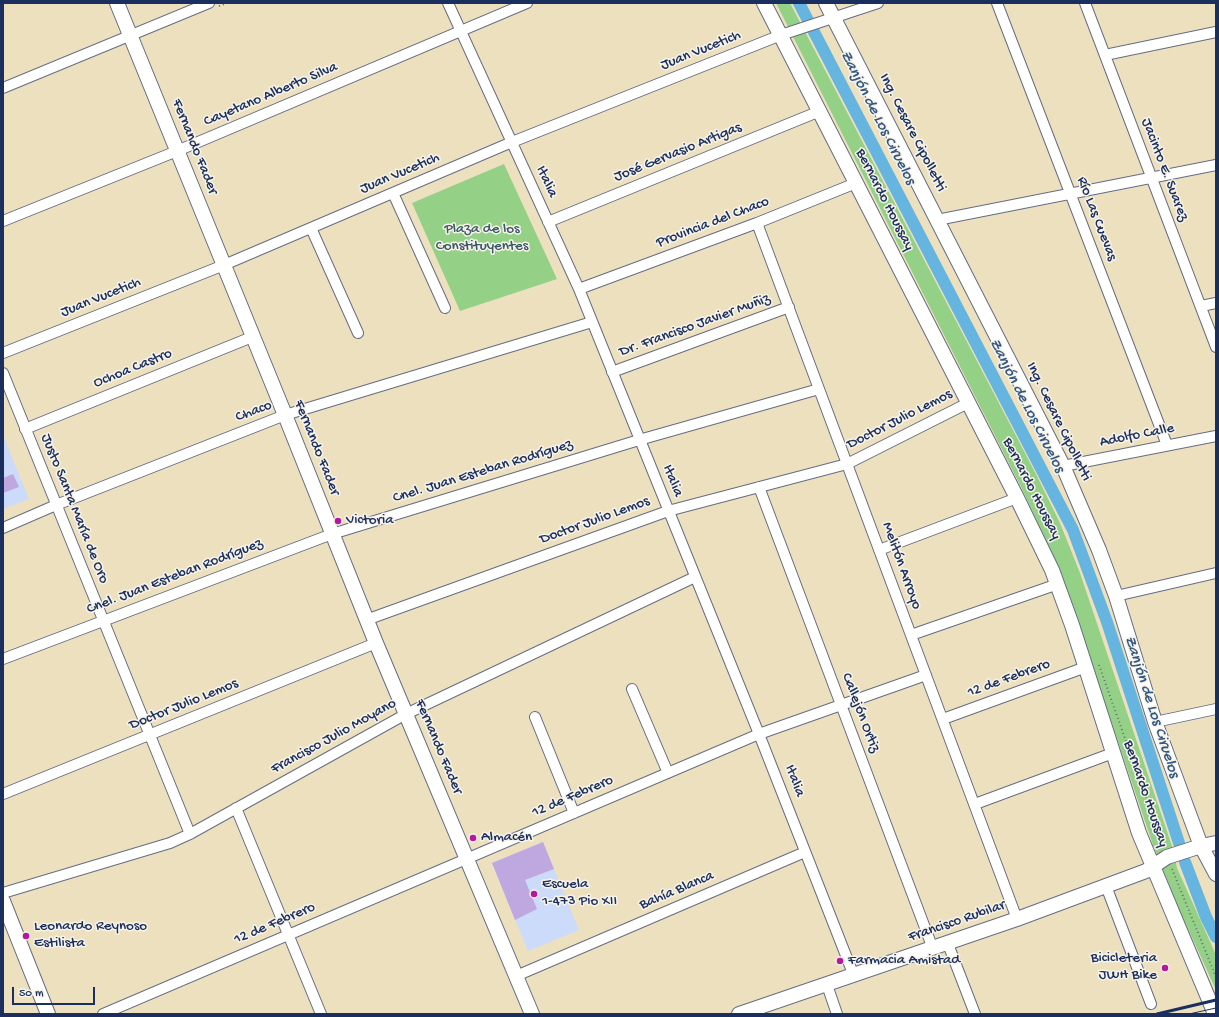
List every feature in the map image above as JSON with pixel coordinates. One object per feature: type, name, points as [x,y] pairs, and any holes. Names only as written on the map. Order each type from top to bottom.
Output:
[{"type":"street","name":"Fernando Fader","points":[[117,3],[285,416],[366,620],[532,1014]]},
{"type":"street","points":[[3,88],[209,3]]},
{"type":"street","name":"Italia","points":[[448,3],[579,289],[759,734],[854,976]]},
{"type":"street","name":"Cayetano Alberto Silva","points":[[3,221],[177,151],[460,30],[527,3]]},
{"type":"street","name":"Bernardo Houssay","points":[[764,3],[1017,498],[1052,570],[1086,667],[1137,827],[1215,1013]]},
{"type":"street","name":"Ing. Cesare Cipolletti","points":[[826,3],[827,20],[937,220],[1064,466],[1099,550],[1116,596],[1155,722],[1202,846],[1216,874]]},
{"type":"street","name":"Juan Vucetich","points":[[3,353],[224,265],[512,142],[781,35],[878,3]]},
{"type":"street","name":"Río Las Cuevas","points":[[997,3],[1168,445]]},
{"type":"street","name":"Jacinto E. Suarez","points":[[1085,3],[1216,347]]},
{"type":"street","points":[[1105,55],[1216,32]]},
{"type":"street","name":"José Gervasio Artigas","points":[[548,222],[820,112]]},
{"type":"street","points":[[937,220],[1216,165]]},
{"type":"street","name":"Provincia del Chaco","points":[[579,289],[757,223],[856,184]]},
{"type":"street","points":[[393,193],[445,308]]},
{"type":"street","name":"Melitón Arroyo","points":[[757,223],[1018,919]]},
{"type":"street","points":[[311,228],[358,333]]},
{"type":"street","points":[[1201,306],[1216,303]]},
{"type":"street","name":"Dr. Francisco Javier Muñiz","points":[[612,372],[789,307]]},
{"type":"street","name":"Chaco","points":[[3,528],[56,505],[285,416],[592,322]]},
{"type":"street","name":"Ochoa Castro","points":[[26,429],[252,336]]},
{"type":"street","name":"Justo Santa María de Oro","points":[[3,374],[190,834]]},
{"type":"street","name":"Cnel. Juan Esteban Rodríguez","points":[[3,660],[332,534],[639,440],[819,389]]},
{"type":"street","name":"Doctor Julio Lemos","points":[[366,620],[668,511],[847,464],[968,403]]},
{"type":"street","name":"Adolfo Calle","points":[[1064,466],[1216,436]]},
{"type":"street","name":"Callejón Ortiz","points":[[759,487],[933,949]]},
{"type":"street","points":[[879,550],[1017,498]]},
{"type":"street","points":[[1116,596],[1216,574]]},
{"type":"street","name":"Francisco Julio Moyano","points":[[3,893],[170,843],[190,834],[406,714],[695,577]]},
{"type":"street","points":[[911,635],[1058,584]]},
{"type":"street","name":"Doctor Julio Lemos","points":[[3,794],[376,643]]},
{"type":"street","name":"12 de Febrero","points":[[943,719],[1086,667]]},
{"type":"street","name":"12 de Febrero","points":[[103,1014],[759,734],[841,704],[926,676]]},
{"type":"street","points":[[632,689],[668,773]]},
{"type":"street","points":[[1155,722],[1216,709]]},
{"type":"street","points":[[535,717],[574,813]]},
{"type":"street","points":[[974,804],[1113,753]]},
{"type":"street","points":[[236,808],[321,1014]]},
{"type":"street","name":"Francisco Rubilar","points":[[739,1014],[761,1010],[827,985],[1018,919],[1146,871],[1167,857],[1216,843]]},
{"type":"street","name":"Bahía Blanca","points":[[516,976],[805,852]]},
{"type":"street","points":[[1106,886],[1151,1004]]},
{"type":"street","points":[[3,901],[48,1014]]},
{"type":"street","points":[[948,944],[975,1014]]},
{"type":"street","points":[[827,985],[837,1014]]},
{"type":"shaded area","points":[[3,435],[29,499],[3,509]]},
{"type":"shaded area","name":"Escuela 1-473 Pio XII","points":[[543,842],[579,930],[528,951],[492,863]]},
{"type":"green space","points":[[776,3],[790,3],[1037,476],[1060,523],[1080,573],[1172,846],[1177,868],[1216,955],[1216,990],[1179,909],[1153,845],[1060,570],[1023,491]]},
{"type":"green space","name":"Plaza de los Constituyentes","points":[[504,164],[557,279],[460,311],[412,203]]},
{"type":"building","points":[[13,474],[19,487],[3,493],[3,478]]},
{"type":"building","points":[[543,842],[554,869],[525,880],[537,909],[515,920],[492,863]]},
{"type":"waterway","name":"Zanjón de Los Ciruelos","points":[[799,3],[1073,530],[1107,622],[1179,843]]},
{"type":"waterway","name":"Zanjón de Los Ciruelos","points":[[1185,862],[1206,917],[1216,937]]},
{"type":"tram line","points":[[1189,1014],[1216,1008]]},
{"type":"railway","points":[[1157,1014],[1216,1000]]},
{"type":"place","name":"Victoria","points":[[338,521]]},
{"type":"place","name":"Almacén","points":[[473,838]]},
{"type":"place","name":"Escuela 1-473 Pio XII","points":[[534,894]]},
{"type":"place","name":"Leonardo Reynoso Estilista","points":[[26,936]]},
{"type":"place","name":"Farmacia Amistad","points":[[840,961]]},
{"type":"place","name":"Bicicleteria JWH Bike","points":[[1165,968]]}]
